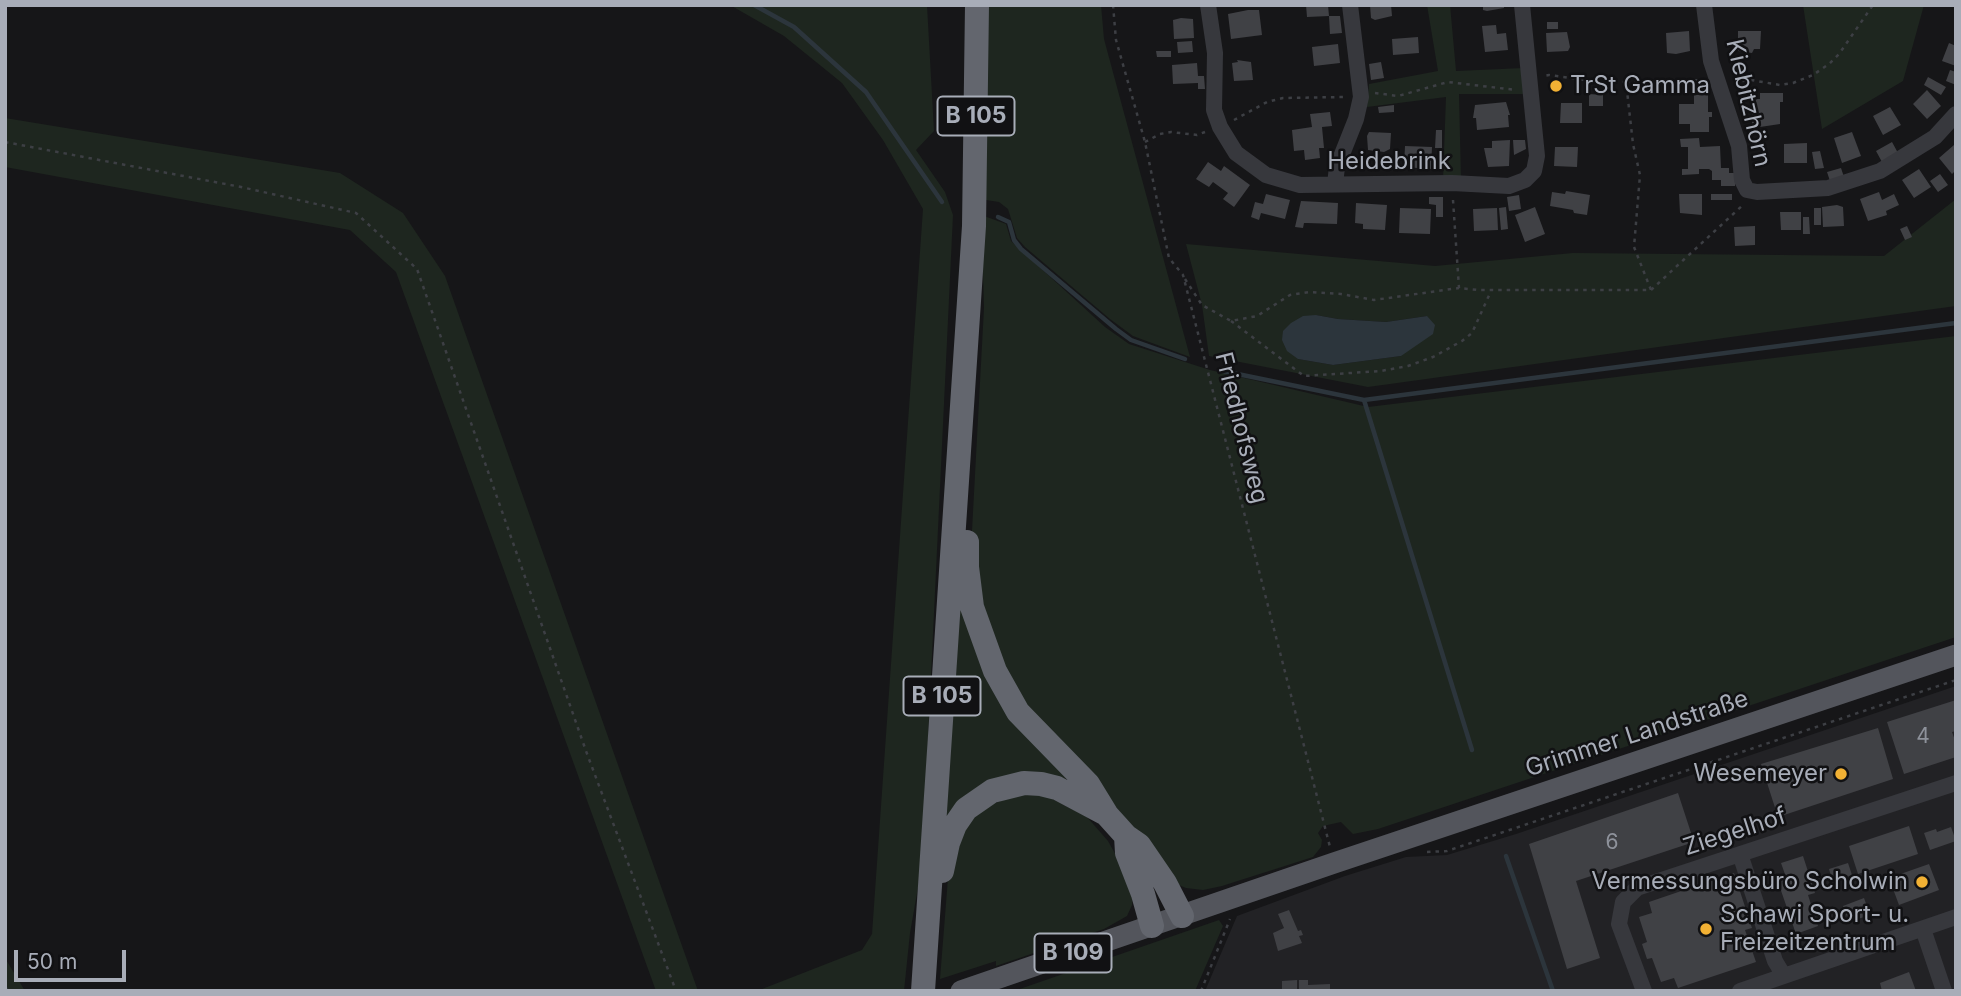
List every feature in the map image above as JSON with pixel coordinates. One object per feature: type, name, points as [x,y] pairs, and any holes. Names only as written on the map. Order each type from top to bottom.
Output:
[{"type":"highway","name":"B 105","points":[[925,953],[975,197],[977,5]]},
{"type":"highway","points":[[961,438],[971,467],[967,567],[972,607],[995,671],[1018,712],[1088,784],[1107,815],[1126,836],[1139,845],[1165,883],[1182,916]]},
{"type":"highway","points":[[923,991],[925,953],[948,843],[955,825],[966,809],[992,791],[1024,783],[1056,788],[1107,815]]},
{"type":"highway","points":[[1126,836],[1127,853],[1152,926]]},
{"type":"main road","name":"Grimmer Landstraße","points":[[1182,916],[1956,655]]},
{"type":"main road","name":"B 109","points":[[961,991],[1182,916]]},
{"type":"street","name":"Heidebrink","points":[[1208,5],[1215,53],[1214,110],[1220,127],[1236,153],[1266,175],[1300,185],[1452,183],[1509,186],[1525,180],[1534,171],[1537,156],[1522,5]]},
{"type":"street","points":[[1335,184],[1337,167],[1356,119],[1361,97],[1350,5]]},
{"type":"street","name":"Kiebitzhörn","points":[[1704,5],[1712,61],[1739,146],[1742,180],[1747,190],[1757,192],[1828,188],[1880,171],[1935,137],[1956,114]]},
{"type":"street","name":"Ziegelhof","points":[[1644,991],[1619,923],[1623,902],[1637,888],[1956,783]]},
{"type":"street","points":[[1740,854],[1775,961],[1784,976]]},
{"type":"street","points":[[1740,991],[1956,918]]},
{"type":"street","points":[[1923,929],[1944,991]]},
{"type":"path","name":"Friedhofsweg","points":[[1113,5],[1116,40],[1145,142],[1169,258],[1183,275],[1334,863]]},
{"type":"path","points":[[1145,142],[1171,132],[1197,135],[1220,127],[1267,102],[1283,98],[1361,97],[1373,93],[1398,96],[1448,82],[1521,90],[1549,75],[1572,76],[1592,81],[1751,80],[1780,85],[1802,80],[1829,64],[1846,45],[1873,5]]},
{"type":"path","points":[[1626,82],[1633,144],[1640,175],[1634,247],[1651,290]]},
{"type":"path","points":[[5,142],[241,187],[356,213],[417,269],[586,751],[676,991]]},
{"type":"path","points":[[1452,183],[1459,288]]},
{"type":"path","points":[[1231,321],[1257,316],[1290,295],[1309,292],[1374,300],[1459,288],[1651,290],[1757,192]]},
{"type":"path","points":[[1183,275],[1202,305],[1231,321],[1304,376],[1381,371],[1408,366],[1433,357],[1472,334],[1491,290]]},
{"type":"path","points":[[1201,991],[1229,926],[1232,912],[1227,899]]},
{"type":"shaded area","points":[[730,5],[927,5],[934,131],[916,150],[945,192],[953,215],[925,801],[920,876],[904,991],[757,991],[862,950],[872,934],[923,209],[883,140],[842,83],[784,36]]},
{"type":"shaded area","points":[[985,5],[1101,5],[1104,39],[1190,357],[1133,336],[1110,319],[1025,247],[1017,238],[1008,209],[999,202],[986,200]]},
{"type":"shaded area","points":[[1427,5],[1450,5],[1456,71],[1524,68],[1525,94],[1459,94],[1461,180],[1443,179],[1446,97],[1367,107],[1369,84],[1438,71]]},
{"type":"shaded area","points":[[1803,5],[1924,5],[1903,81],[1822,129]]},
{"type":"shaded area","points":[[5,118],[340,173],[403,213],[445,276],[698,991],[656,991],[396,272],[350,230],[5,167]]},
{"type":"shaded area","points":[[1956,199],[1956,306],[1368,387],[1209,356],[1202,305],[1186,244],[1435,266],[1573,253],[1884,256]],"holes":[[[1316,315],[1386,322],[1427,316],[1401,356],[1333,365],[1298,359]]]},
{"type":"shaded area","points":[[984,216],[1006,224],[1011,241],[1105,327],[1129,344],[1210,370],[1368,407],[1956,336],[1956,637],[1378,829],[1353,834],[1341,822],[1323,826],[1318,833],[1322,840],[1321,847],[1313,857],[1222,886],[1203,890],[1174,883],[1116,807],[1040,729],[994,653],[971,549],[984,308]]},
{"type":"shaded area","points":[[1303,316],[1386,322],[1427,316],[1435,325],[1433,334],[1401,356],[1333,365],[1298,359],[1287,351],[1282,340],[1283,331],[1291,323]]},
{"type":"shaded area","points":[[958,602],[1073,779],[1047,778],[944,825]]},
{"type":"shaded area","points":[[1956,686],[1956,991],[1205,991],[1237,916],[1345,876],[1406,857],[1447,855],[1516,834]]},
{"type":"shaded area","points":[[1033,789],[1087,817],[1108,841],[1122,866],[1133,896],[1127,916],[1104,929],[996,966],[996,961],[940,979],[950,853],[974,811]]},
{"type":"shaded area","points":[[1219,920],[1223,926],[1195,991],[1014,991]]},
{"type":"shaded area","points":[[5,958],[25,991],[5,991]]},
{"type":"building","points":[[1306,5],[1328,5],[1329,16],[1307,17]]},
{"type":"building","points":[[1370,5],[1391,5],[1392,16],[1375,20],[1371,18]]},
{"type":"building","points":[[1483,5],[1504,5],[1504,8],[1487,11],[1483,10]]},
{"type":"building","points":[[1259,10],[1262,35],[1231,39],[1228,14]]},
{"type":"building","points":[[1329,16],[1340,16],[1342,33],[1330,34]]},
{"type":"building","points":[[1193,19],[1194,38],[1174,39],[1173,20]]},
{"type":"building","points":[[1547,22],[1558,22],[1558,29],[1547,29]]},
{"type":"building","points":[[1496,25],[1497,34],[1506,33],[1508,50],[1485,52],[1482,26]]},
{"type":"building","points":[[1689,31],[1690,51],[1667,53],[1666,33]]},
{"type":"building","points":[[1738,31],[1761,31],[1760,49],[1754,49],[1752,53],[1738,51]]},
{"type":"building","points":[[1567,32],[1570,47],[1568,51],[1547,52],[1546,33]]},
{"type":"building","points":[[1418,37],[1419,53],[1393,55],[1392,39]]},
{"type":"building","points":[[1192,41],[1193,52],[1178,53],[1177,42]]},
{"type":"building","points":[[1949,43],[1956,46],[1956,66],[1942,61]]},
{"type":"building","points":[[1338,44],[1340,63],[1314,66],[1312,47]]},
{"type":"building","points":[[1156,51],[1171,51],[1171,57],[1157,57]]},
{"type":"building","points":[[1237,60],[1251,62],[1253,80],[1234,81],[1232,63],[1238,62]]},
{"type":"building","points":[[1381,62],[1384,78],[1371,80],[1369,64]]},
{"type":"building","points":[[1197,63],[1198,76],[1204,76],[1205,89],[1198,89],[1198,83],[1173,84],[1172,65]]},
{"type":"building","points":[[1950,70],[1956,72],[1956,85],[1946,81]]},
{"type":"building","points":[[1928,77],[1946,87],[1941,95],[1924,85]]},
{"type":"building","points":[[1927,90],[1941,106],[1927,119],[1913,104]]},
{"type":"building","points":[[1760,93],[1783,93],[1783,102],[1780,102],[1780,124],[1760,127],[1760,124],[1752,124],[1752,99],[1760,99]]},
{"type":"building","points":[[1589,94],[1603,95],[1603,106],[1589,106]]},
{"type":"building","points":[[1694,95],[1708,95],[1708,112],[1712,112],[1712,117],[1709,117],[1709,132],[1690,132],[1690,124],[1679,124],[1679,104],[1694,104]]},
{"type":"building","points":[[1506,102],[1510,115],[1509,127],[1477,130],[1476,118],[1473,118],[1475,105]]},
{"type":"building","points":[[1561,103],[1582,103],[1582,123],[1560,123]]},
{"type":"building","points":[[1394,105],[1394,112],[1379,113],[1378,107]]},
{"type":"building","points":[[1890,107],[1901,125],[1883,135],[1873,116]]},
{"type":"building","points":[[1330,112],[1332,126],[1322,127],[1324,148],[1319,148],[1320,158],[1305,160],[1304,150],[1294,151],[1292,130],[1312,127],[1310,114]]},
{"type":"building","points":[[1436,130],[1442,130],[1442,148],[1435,148]]},
{"type":"building","points":[[1369,132],[1391,133],[1390,149],[1384,152],[1368,150]]},
{"type":"building","points":[[1852,132],[1861,156],[1842,163],[1834,138]]},
{"type":"building","points":[[1699,138],[1700,147],[1720,146],[1721,168],[1729,168],[1729,173],[1735,173],[1735,186],[1721,186],[1721,180],[1712,180],[1712,171],[1709,169],[1699,169],[1699,174],[1682,175],[1682,169],[1688,169],[1688,147],[1681,147],[1680,139]]},
{"type":"building","points":[[1510,140],[1509,166],[1488,167],[1484,148],[1492,148],[1492,141]]},
{"type":"building","points":[[1513,140],[1525,140],[1526,149],[1514,155]]},
{"type":"building","points":[[1892,142],[1898,153],[1882,162],[1876,151]]},
{"type":"building","points":[[1807,143],[1807,163],[1784,163],[1784,144]]},
{"type":"building","points":[[1954,145],[1956,170],[1952,174],[1939,158]]},
{"type":"building","points":[[1405,146],[1432,147],[1431,169],[1404,167]]},
{"type":"building","points":[[1555,147],[1578,147],[1577,167],[1554,166]]},
{"type":"building","points":[[1820,151],[1824,168],[1815,169],[1812,152]]},
{"type":"building","points":[[1208,162],[1221,171],[1224,166],[1250,185],[1234,207],[1223,199],[1228,193],[1213,182],[1209,187],[1196,179]]},
{"type":"building","points":[[1841,168],[1844,177],[1830,181],[1827,172]]},
{"type":"building","points":[[1919,169],[1931,187],[1914,198],[1902,180]]},
{"type":"building","points":[[1940,174],[1948,185],[1938,192],[1930,181]]},
{"type":"building","points":[[1566,191],[1590,195],[1587,215],[1550,206],[1552,192],[1565,194]]},
{"type":"building","points":[[1879,192],[1882,200],[1894,194],[1899,205],[1886,211],[1887,215],[1868,221],[1860,199]]},
{"type":"building","points":[[1266,194],[1290,200],[1285,219],[1261,213],[1259,220],[1251,217],[1255,202],[1263,204]]},
{"type":"building","points":[[1679,194],[1702,194],[1702,215],[1680,213]]},
{"type":"building","points":[[1711,194],[1732,194],[1732,200],[1711,200]]},
{"type":"building","points":[[1519,195],[1521,209],[1509,211],[1507,197]]},
{"type":"building","points":[[1429,197],[1443,197],[1443,217],[1436,217],[1436,205],[1429,204]]},
{"type":"building","points":[[1301,201],[1338,203],[1337,224],[1304,223],[1303,228],[1295,227]]},
{"type":"building","points":[[1356,203],[1387,205],[1385,230],[1363,229],[1363,224],[1355,223]]},
{"type":"building","points":[[1506,207],[1508,229],[1501,230],[1499,208]]},
{"type":"building","points":[[1535,207],[1545,234],[1525,242],[1515,215]]},
{"type":"building","points":[[1822,207],[1843,207],[1844,226],[1823,227]]},
{"type":"building","points":[[1400,208],[1431,209],[1430,234],[1399,233]]},
{"type":"building","points":[[1497,208],[1498,230],[1474,231],[1473,209]]},
{"type":"building","points":[[1814,208],[1821,208],[1821,225],[1814,225]]},
{"type":"building","points":[[1780,212],[1801,212],[1801,230],[1781,230]]},
{"type":"building","points":[[1803,217],[1809,217],[1810,234],[1803,234]]},
{"type":"building","points":[[1755,226],[1755,245],[1735,246],[1734,227]]},
{"type":"building","points":[[1907,226],[1912,237],[1905,240],[1900,229]]},
{"type":"building","points":[[1956,700],[1956,731],[1952,732],[1956,743],[1956,757],[1904,774],[1887,722]]},
{"type":"building","points":[[1878,728],[1893,779],[1778,817],[1761,764]]},
{"type":"building","points":[[1678,793],[1694,842],[1576,881],[1600,958],[1567,969],[1529,844]]},
{"type":"building","points":[[1909,826],[1918,854],[1858,874],[1849,846]]},
{"type":"building","points":[[1951,827],[1956,841],[1930,850],[1924,833]]},
{"type":"building","points":[[1803,856],[1815,893],[1808,895],[1818,926],[1796,934],[1777,879],[1786,877],[1781,863]]},
{"type":"building","points":[[1848,863],[1852,875],[1833,882],[1829,869]]},
{"type":"building","points":[[1929,864],[1939,890],[1899,905],[1889,878]]},
{"type":"building","points":[[1734,873],[1752,928],[1745,930],[1756,962],[1678,988],[1674,978],[1661,982],[1652,958],[1647,959],[1642,944],[1647,942],[1639,917],[1652,913],[1649,902]]},
{"type":"building","points":[[1864,898],[1870,915],[1849,922],[1843,906]]},
{"type":"building","points":[[1289,910],[1298,931],[1301,930],[1303,935],[1299,936],[1302,943],[1278,951],[1273,933],[1284,928],[1278,914]]},
{"type":"building","points":[[1909,972],[1916,991],[1882,991],[1880,983]]},
{"type":"building","points":[[1297,980],[1297,991],[1282,991],[1282,981]]},
{"type":"building","points":[[1299,980],[1308,980],[1308,985],[1330,984],[1330,991],[1299,991]]},
{"type":"waterway","points":[[754,5],[794,27],[866,92],[942,202]]},
{"type":"waterway","points":[[998,217],[1009,222],[1014,240],[1021,249],[1116,329],[1131,340],[1185,359]]},
{"type":"waterway","points":[[1223,371],[1364,400],[1956,323]]},
{"type":"waterway","points":[[1364,400],[1472,750]]},
{"type":"waterway","points":[[1506,856],[1553,991]]},
{"type":"place","name":"TrSt Gamma","points":[[1556,86]]},
{"type":"place","name":"Wesemeyer","points":[[1841,774]]},
{"type":"place","name":"Vermessungsbüro Scholwin","points":[[1922,882]]},
{"type":"place","name":"Schawi Sport- u. Freizeitzentrum","points":[[1706,929]]}]
